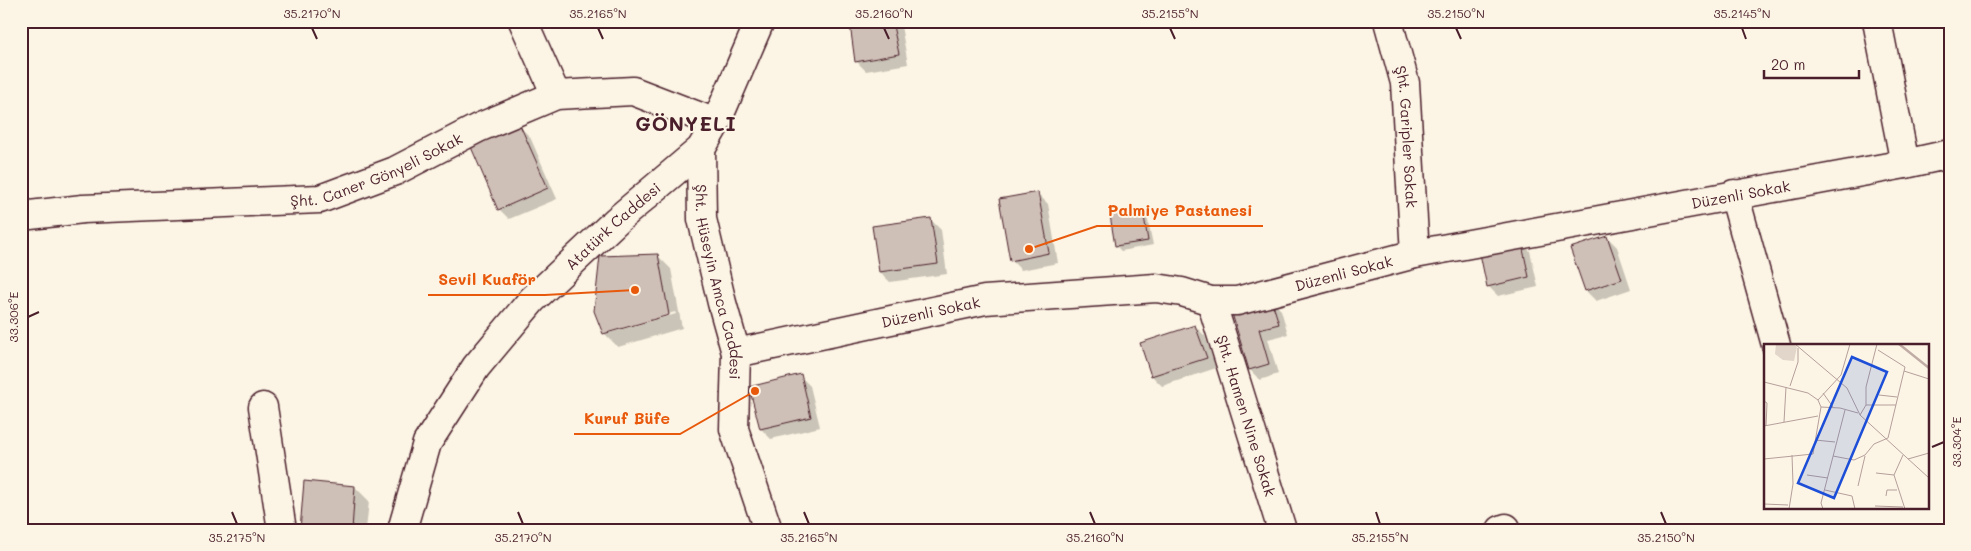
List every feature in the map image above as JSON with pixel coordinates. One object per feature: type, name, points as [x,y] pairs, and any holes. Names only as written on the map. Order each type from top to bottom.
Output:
[{"type":"street","points":[[523,21],[556,95]]},
{"type":"street","name":"Atatürk Caddesi","points":[[402,530],[427,442],[476,368],[532,300],[616,221],[701,149],[716,123],[760,21]]},
{"type":"street","name":"Şht. Garipler Sokak","points":[[1388,21],[1405,83],[1415,254]]},
{"type":"street","points":[[1877,21],[1905,164]]},
{"type":"street","name":"Şht. Caner Gönyeli Sokak","points":[[21,216],[83,209],[320,199],[395,171],[478,128],[556,95],[632,91],[716,123]]},
{"type":"street","name":"Şht. Hüseyin Amca Caddesi","points":[[701,149],[702,219],[736,353],[734,429],[766,529]]},
{"type":"street","name":"Düzenli Sokak","points":[[736,353],[985,300],[1156,288],[1182,292],[1210,301],[1237,301],[1415,254],[1905,164],[1950,154]]},
{"type":"street","points":[[1734,194],[1776,344]]},
{"type":"street","name":"Şht. Hamen Nine Sokak","points":[[1210,301],[1282,530]]},
{"type":"street","points":[[264,407],[282,530]]},
{"type":"building","points":[[862,21],[892,21],[899,54],[855,62],[850,24]]},
{"type":"building","points":[[520,125],[548,188],[498,210],[471,147]]},
{"type":"building","points":[[1038,192],[1049,253],[1010,261],[999,199]]},
{"type":"building","points":[[1143,210],[1148,241],[1115,246],[1110,215]]},
{"type":"building","points":[[931,218],[938,264],[879,272],[872,226]]},
{"type":"building","points":[[1607,236],[1622,279],[1585,291],[1570,248]]},
{"type":"building","points":[[1521,240],[1529,277],[1487,287],[1479,249]]},
{"type":"building","points":[[658,254],[669,315],[603,334],[594,311],[600,256]]},
{"type":"building","points":[[1271,298],[1279,324],[1259,329],[1269,364],[1249,370],[1231,310]]},
{"type":"building","points":[[1195,325],[1207,358],[1151,376],[1140,343]]},
{"type":"building","points":[[801,374],[811,417],[760,429],[749,387]]},
{"type":"building","points":[[304,481],[355,486],[352,530],[300,530]]},
{"type":"place","name":"Palmiye Pastanesi","points":[[1029,249]]},
{"type":"place","name":"Sevil Kuaför","points":[[635,290]]},
{"type":"place","name":"Kuruf Büfe","points":[[755,391]]},
{"type":"district","name":"GÖNYELI","points":[[686,123]]}]
